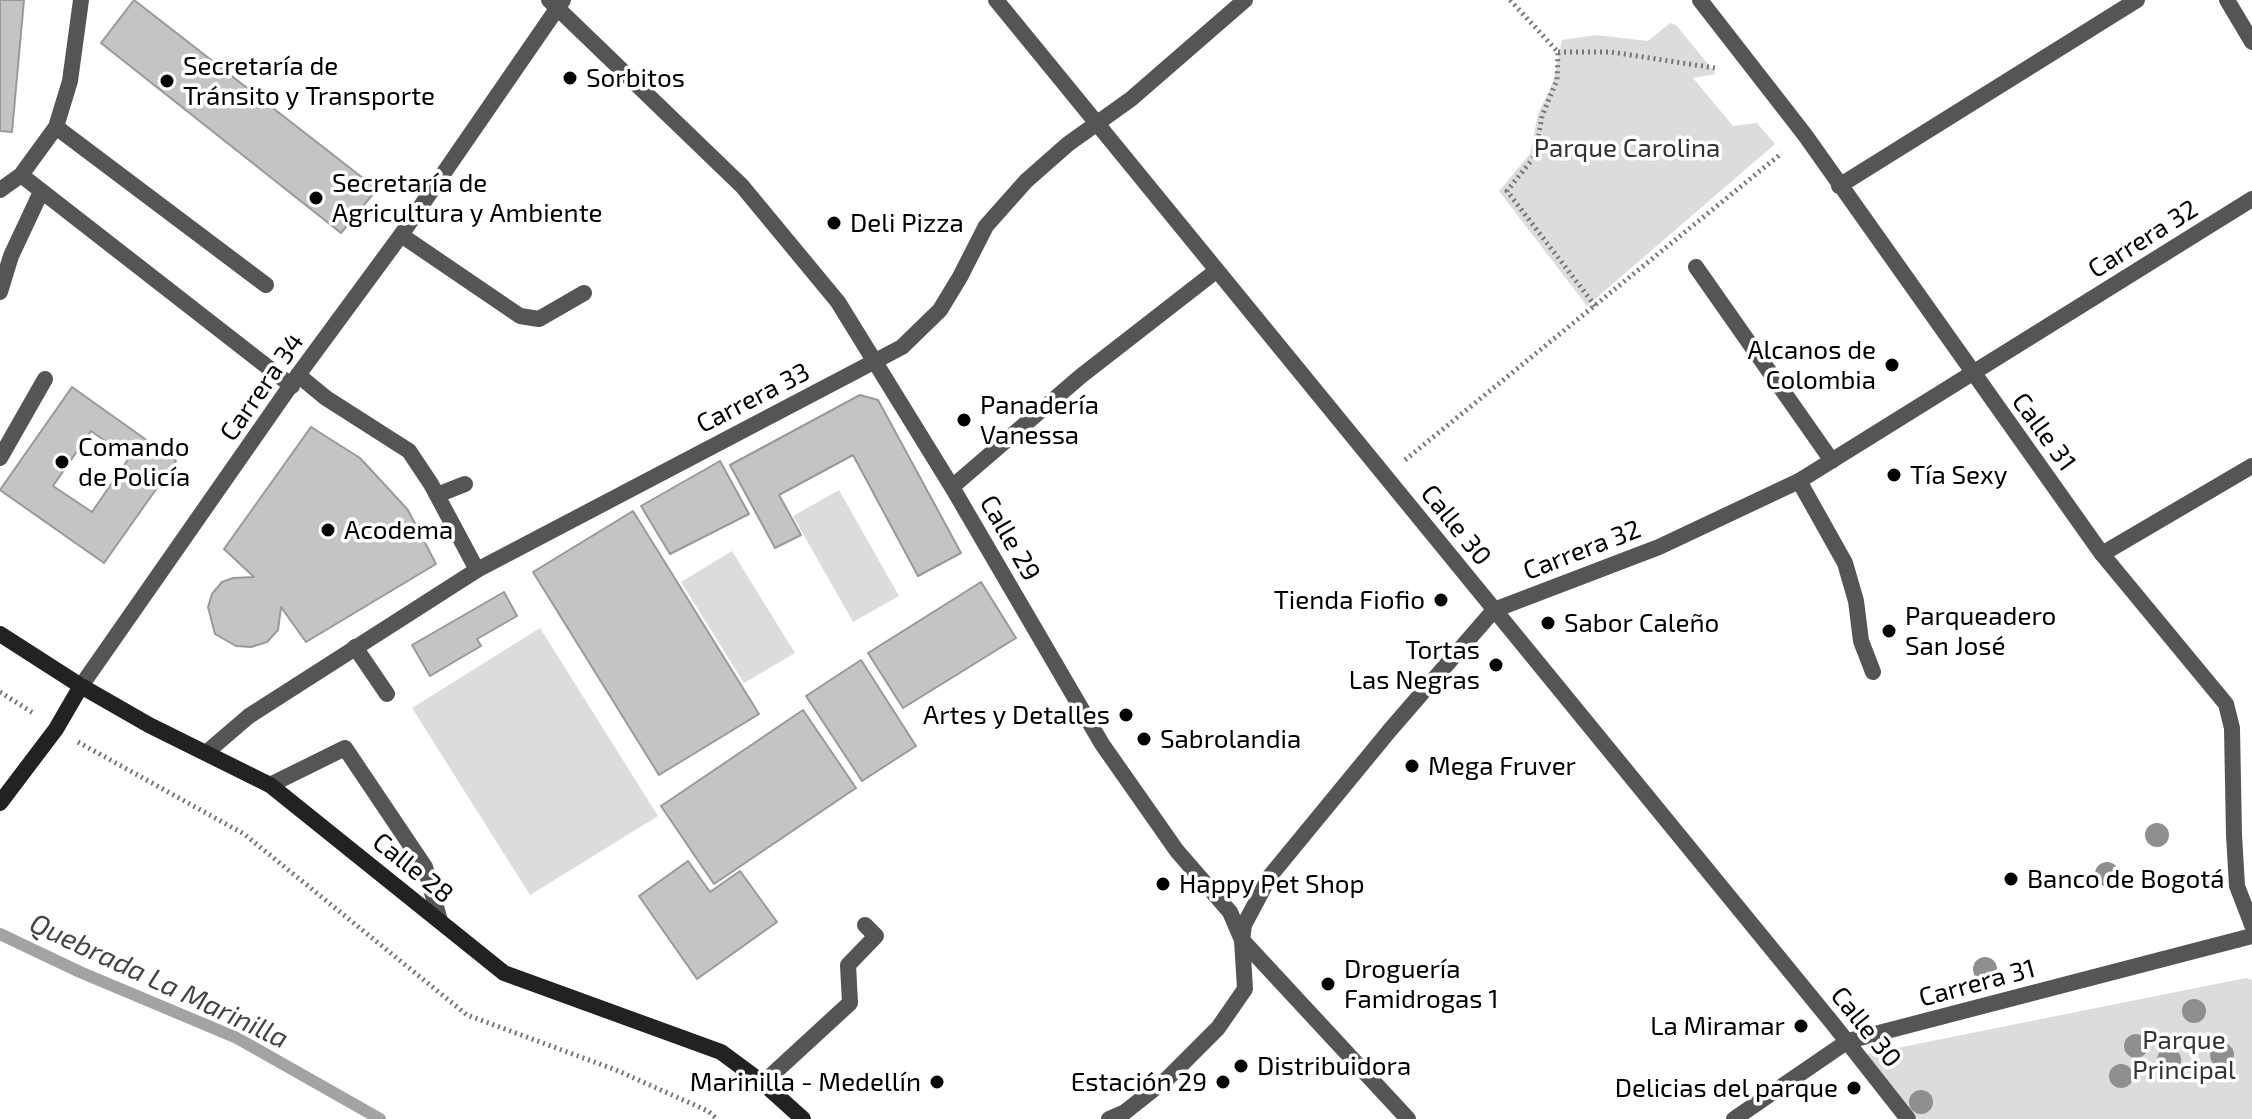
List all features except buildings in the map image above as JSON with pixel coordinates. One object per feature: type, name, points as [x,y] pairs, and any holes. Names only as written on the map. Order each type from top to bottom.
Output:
[{"type":"main road","name":"Calle 28","points":[[0,634],[149,725],[270,785],[504,973],[721,1052],[763,1083],[803,1119]]},
{"type":"main road","name":"Carrera 34","points":[[0,802],[56,729],[81,686]]},
{"type":"street","points":[[0,190],[21,175],[56,127],[70,81],[81,0]]},
{"type":"street","name":"Calle 30","points":[[996,0],[1848,1041],[1908,1119]]},
{"type":"street","name":"Carrera 33","points":[[207,752],[249,716],[477,570],[902,347],[940,310],[986,226],[1026,181],[1245,0]]},
{"type":"street","name":"Calle 31","points":[[1700,0],[1805,135],[2102,554],[2226,704],[2232,728],[2237,886],[2252,925]]},
{"type":"street","points":[[1839,186],[2137,0]]},
{"type":"street","points":[[2227,0],[2252,42]]},
{"type":"street","name":"Carrera 34","points":[[81,686],[295,380],[401,235],[557,2]]},
{"type":"street","name":"Calle 29","points":[[557,2],[742,186],[838,302],[952,487],[1102,744],[1177,851],[1230,912],[1242,940],[1408,1119]]},
{"type":"street","points":[[56,127],[266,285]]},
{"type":"street","points":[[21,175],[295,380],[409,451],[437,495],[477,570]]},
{"type":"street","points":[[0,292],[11,256],[41,192]]},
{"type":"street","name":"Carrera 32","points":[[1109,1119],[1125,1112],[1168,1078],[1218,1028],[1245,989],[1242,940],[1247,917],[1270,876],[1494,610],[1659,547],[1799,481],[1974,375],[2252,199]]},
{"type":"street","points":[[401,235],[520,316],[539,319],[584,293]]},
{"type":"street","points":[[1696,267],[1832,461]]},
{"type":"street","points":[[952,487],[1081,376],[1216,271]]},
{"type":"street","points":[[0,458],[45,379]]},
{"type":"street","points":[[2102,554],[2252,466]]},
{"type":"street","points":[[1799,481],[1845,563],[1856,601],[1861,641],[1873,672]]},
{"type":"street","points":[[437,495],[465,484]]},
{"type":"street","points":[[355,647],[387,694]]},
{"type":"street","points":[[270,785],[345,748],[425,867],[440,921]]},
{"type":"street","points":[[763,1083],[850,1003],[848,965],[876,936],[865,925]]},
{"type":"street","name":"Carrera 31","points":[[1734,1119],[1848,1041],[2252,936]]},
{"type":"path","points":[[1510,0],[1558,52],[1557,80],[1542,116],[1535,156],[1507,191],[1596,307]]},
{"type":"path","points":[[1558,52],[1611,52],[1715,68]]},
{"type":"path","points":[[1385,476],[1805,135]]},
{"type":"path","points":[[0,692],[15,701]]},
{"type":"path","points":[[86,747],[244,834],[467,1015],[616,1070],[708,1111],[717,1119]]},
{"type":"green space","name":"Parque Carolina","points":[[1670,23],[1676,25],[1716,74],[1693,78],[1733,126],[1757,123],[1775,144],[1587,306],[1499,191],[1530,154],[1538,114],[1553,82],[1562,40],[1596,35],[1648,41]]},
{"type":"green space","points":[[839,490],[899,596],[853,622],[793,516]]},
{"type":"green space","points":[[732,551],[795,653],[744,683],[681,582]]},
{"type":"green space","points":[[540,628],[658,816],[530,895],[412,708]]},
{"type":"green space","name":"Parque Principal","points":[[2246,978],[2252,980],[2252,1119],[1904,1119],[1857,1056]]},
{"type":"waterway","name":"Quebrada La Marinilla","points":[[0,934],[80,972],[237,1038],[380,1119]]},
{"type":"place","name":"Sorbitos","points":[[570,78]]},
{"type":"place","name":"Secretaría de Tránsito y Transporte","points":[[167,81]]},
{"type":"place","name":"Secretaría de Agricultura y Ambiente","points":[[316,198]]},
{"type":"place","name":"Deli Pizza","points":[[834,223]]},
{"type":"place","name":"Alcanos de Colombia","points":[[1892,365]]},
{"type":"place","name":"Panadería Vanessa","points":[[964,420]]},
{"type":"place","name":"Comando de Policía","points":[[62,462]]},
{"type":"place","name":"Tía Sexy","points":[[1894,475]]},
{"type":"place","name":"Acodema","points":[[328,530]]},
{"type":"place","name":"Tienda Fiofio","points":[[1441,600]]},
{"type":"place","name":"Sabor Caleño","points":[[1548,623]]},
{"type":"place","name":"Parqueadero San José","points":[[1889,631]]},
{"type":"place","name":"Tortas Las Negras","points":[[1496,665]]},
{"type":"place","name":"Artes y Detalles","points":[[1126,715]]},
{"type":"place","name":"Sabrolandia","points":[[1144,739]]},
{"type":"place","name":"Mega Fruver","points":[[1412,766]]},
{"type":"place","name":"Banco de Bogotá","points":[[2011,879]]},
{"type":"place","name":"Happy Pet Shop","points":[[1163,884]]},
{"type":"place","name":"Droguería Famidrogas 1","points":[[1328,984]]},
{"type":"place","name":"La Miramar","points":[[1801,1026]]},
{"type":"place","name":"Distribuidora","points":[[1241,1066]]},
{"type":"place","name":"Marinilla - Medellín","points":[[937,1082]]},
{"type":"place","name":"Estación 29","points":[[1223,1082]]},
{"type":"place","name":"Delicias del parque","points":[[1854,1088]]}]
